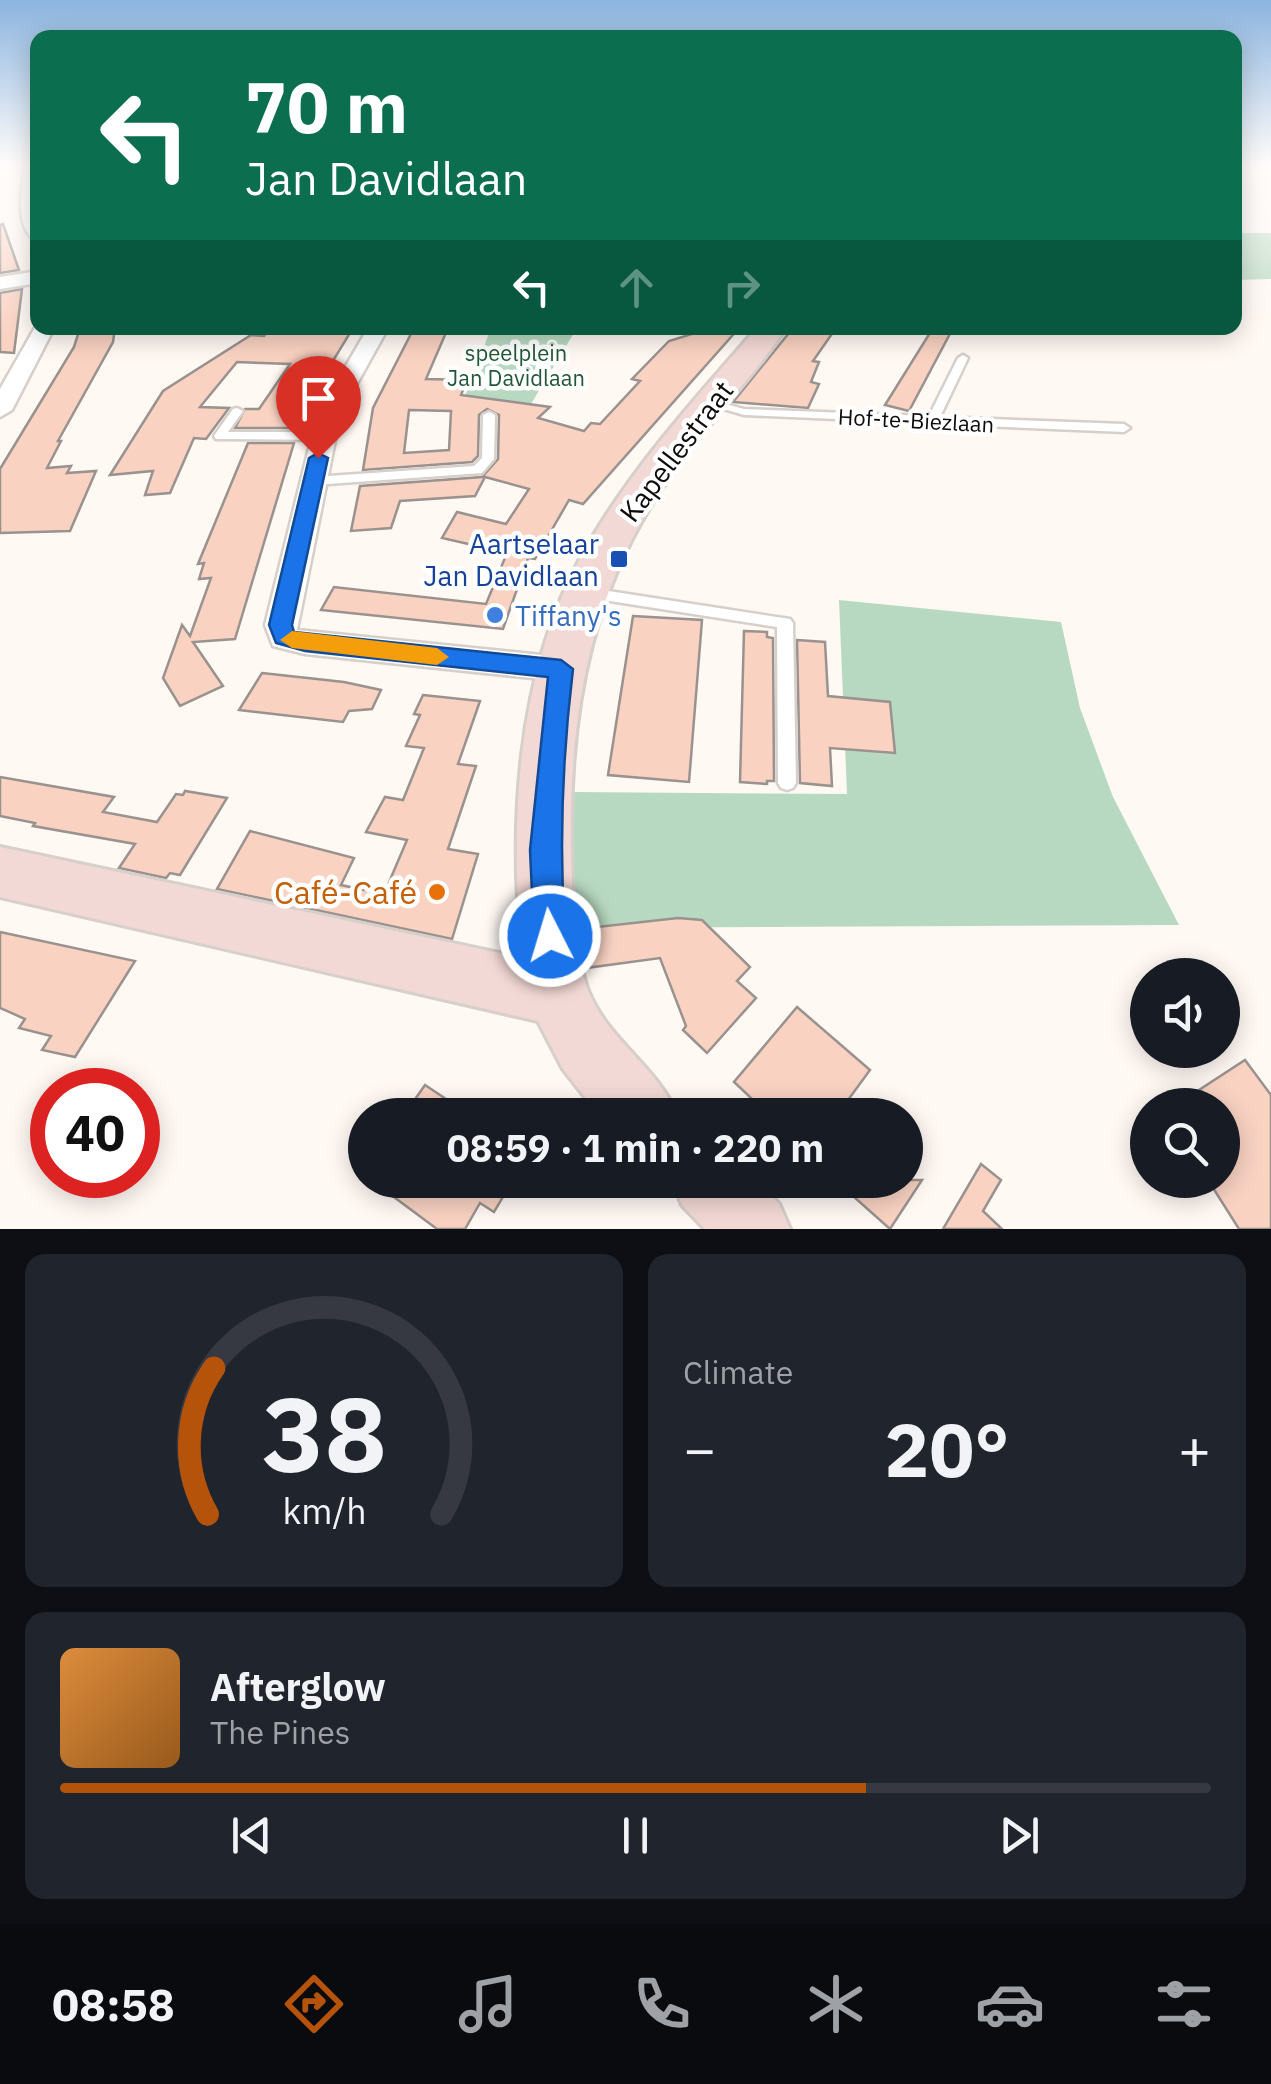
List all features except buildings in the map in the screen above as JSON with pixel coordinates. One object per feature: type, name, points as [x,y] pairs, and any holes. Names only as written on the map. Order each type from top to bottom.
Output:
[{"type":"street","points":[[0,284],[30,278]]},
{"type":"street","points":[[0,410],[40,335]]},
{"type":"street","points":[[374,335],[337,400],[324,436],[280,625],[284,638],[561,669]]},
{"type":"street","name":"Kapellestraat","points":[[628,1098],[576,1034],[558,995],[545,906],[544,850],[552,732],[561,669],[574,618],[630,505],[766,335]]},
{"type":"street","points":[[0,872],[558,995]]},
{"type":"street","points":[[724,1198],[754,1229]]},
{"type":"lane","points":[[932,422],[964,358]]},
{"type":"lane","name":"Hof-te-Biezlaan","points":[[710,404],[744,412],[1124,428]]},
{"type":"lane","points":[[238,410],[220,436],[324,436]]},
{"type":"lane","points":[[314,481],[478,470],[488,459],[489,414]]},
{"type":"lane","points":[[585,592],[786,623],[788,783]]},
{"type":"green space","points":[[1242,233],[1271,233],[1271,279],[1242,280]]},
{"type":"green space","name":"speelplein Jan Davidlaan","points":[[488,335],[573,335],[531,404],[465,396]]},
{"type":"green space","points":[[839,600],[1061,622],[1080,708],[1113,797],[1179,925],[573,928],[573,792],[847,794]]},
{"type":"slow traffic","points":[[292,640],[437,657]]},
{"type":"place","name":"Aartselaar Jan Davidlaan","points":[[619,559]]},
{"type":"place","name":"Tiffany's","points":[[495,615]]},
{"type":"place","name":"Café-Café","points":[[437,892]]},
{"type":"route","points":[[318,458],[280,625],[284,638],[561,669],[552,732],[544,850],[550,936]]}]
